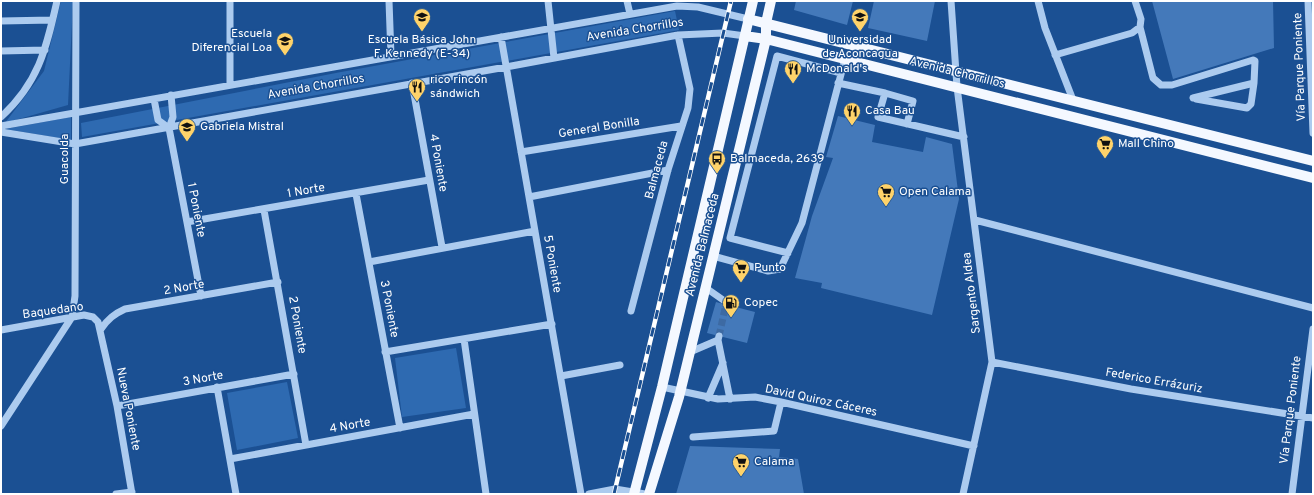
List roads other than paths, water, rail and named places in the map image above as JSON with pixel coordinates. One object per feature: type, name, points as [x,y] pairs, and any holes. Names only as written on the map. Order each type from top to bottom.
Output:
[{"type":"main road","name":"Avenida Balmaceda","points":[[634,492],[662,387],[753,1]]},
{"type":"main road","name":"Avenida Balmaceda","points":[[650,494],[681,390],[766,39],[766,23],[771,1]]},
{"type":"main road","name":"Avenida Chorrillos","points":[[748,19],[1313,160]]},
{"type":"main road","name":"Avenida Chorrillos","points":[[744,36],[766,39],[1313,178]]},
{"type":"main road","points":[[1148,135],[1152,120]]},
{"type":"street","points":[[1,117],[30,83],[39,67],[45,50],[57,1]]},
{"type":"street","name":"Guacolda","points":[[72,317],[75,296],[76,1]]},
{"type":"street","points":[[230,1],[230,85]]},
{"type":"street","points":[[388,1],[390,56]]},
{"type":"street","points":[[548,1],[554,58]]},
{"type":"street","points":[[628,1],[630,14]]},
{"type":"street","name":"Sargento Aldea","points":[[951,1],[957,87],[992,362],[963,494]]},
{"type":"street","points":[[1038,1],[1055,55],[1073,100]]},
{"type":"street","points":[[1135,1],[1141,19],[1140,27],[1153,78],[1161,85],[1172,85],[1253,60],[1256,64],[1254,83],[1251,104],[1247,108],[1193,98],[1254,83]]},
{"type":"street","name":"Vía Parque Poniente","points":[[1309,1],[1312,45],[1313,133]]},
{"type":"street","name":"Avenida Chorrillos","points":[[1,126],[677,6],[698,4],[748,19]]},
{"type":"street","points":[[1,21],[52,20]]},
{"type":"street","points":[[1055,55],[1132,33],[1140,27]]},
{"type":"street","name":"Avenida Chorrillos","points":[[1,132],[75,144],[678,35],[723,33],[744,36]]},
{"type":"street","name":"Balmaceda","points":[[631,311],[668,170],[688,108],[690,89],[678,35]]},
{"type":"street","name":"5 Poniente","points":[[501,37],[582,494]]},
{"type":"street","points":[[1,51],[45,50]]},
{"type":"street","points":[[788,253],[730,238],[777,56],[841,72]]},
{"type":"street","points":[[713,256],[768,270],[780,269],[802,223],[845,59]]},
{"type":"street","name":"4 Poniente","points":[[412,83],[442,248]]},
{"type":"street","points":[[838,83],[885,93],[912,101],[907,124]]},
{"type":"street","points":[[885,93],[878,117],[964,137]]},
{"type":"street","name":"1 Poniente","points":[[171,95],[173,117],[169,128],[201,296]]},
{"type":"street","name":"1 Poniente","points":[[154,98],[158,120],[169,128]]},
{"type":"street","name":"General Bonilla","points":[[521,152],[681,126]]},
{"type":"street","points":[[529,197],[668,170]]},
{"type":"street","name":"1 Norte","points":[[187,222],[264,210],[429,180]]},
{"type":"street","name":"3 Poniente","points":[[356,194],[400,428]]},
{"type":"street","name":"2 Poniente","points":[[264,210],[306,445]]},
{"type":"street","points":[[975,220],[1313,308]]},
{"type":"street","points":[[369,262],[535,231]]},
{"type":"street","name":"2 Norte","points":[[101,329],[108,319],[115,313],[125,309],[278,282]]},
{"type":"street","points":[[706,288],[726,302],[726,304]]},
{"type":"street","name":"Baquedano","points":[[1,330],[84,315],[94,317],[101,329]]},
{"type":"street","points":[[1,426],[72,317]]},
{"type":"street","points":[[386,352],[552,324]]},
{"type":"street","name":"Nueva Poniente","points":[[101,329],[117,406],[132,493]]},
{"type":"street","name":"Vía Parque Poniente","points":[[1292,494],[1313,329]]},
{"type":"street","points":[[690,352],[718,338],[724,362],[726,387],[730,399]]},
{"type":"street","points":[[464,339],[486,494]]},
{"type":"street","points":[[708,398],[724,362]]},
{"type":"street","name":"Federico Errázuriz","points":[[992,362],[1131,389],[1313,418]]},
{"type":"street","points":[[561,376],[620,365]]},
{"type":"street","name":"3 Norte","points":[[117,406],[294,374]]},
{"type":"street","points":[[217,387],[236,494]]},
{"type":"street","name":"David Quiroz Cáceres","points":[[662,387],[681,390],[708,398],[730,399],[755,397],[974,446]]},
{"type":"street","points":[[693,437],[774,431],[781,402]]},
{"type":"street","name":"4 Norte","points":[[230,459],[474,414]]},
{"type":"street","points":[[589,494],[615,489],[645,494]]},
{"type":"street","points":[[116,494],[132,493]]},
{"type":"tunnel","points":[[719,336],[726,304]]},
{"type":"railway","points":[[614,494],[731,1]]},
{"type":"place","name":"Escuela Básica John F. Kennedy (E-34)","points":[[422,32]]},
{"type":"place","name":"Universidad de Aconcagua","points":[[860,32]]},
{"type":"place","name":"Escuela Diferencial Loa","points":[[285,56]]},
{"type":"place","name":"McDonald's","points":[[793,84]]},
{"type":"place","name":"rico rincón sándwich","points":[[417,102]]},
{"type":"place","name":"Casa Bau","points":[[852,126]]},
{"type":"place","name":"Gabriela Mistral","points":[[187,142]]},
{"type":"place","name":"Mall Chino","points":[[1105,159]]},
{"type":"place","name":"Balmaceda, 2639","points":[[717,174]]},
{"type":"place","name":"Open Calama","points":[[886,207]]},
{"type":"place","name":"Punto","points":[[741,283]]},
{"type":"place","name":"Copec","points":[[731,318]]},
{"type":"place","name":"Calama","points":[[741,477]]}]
